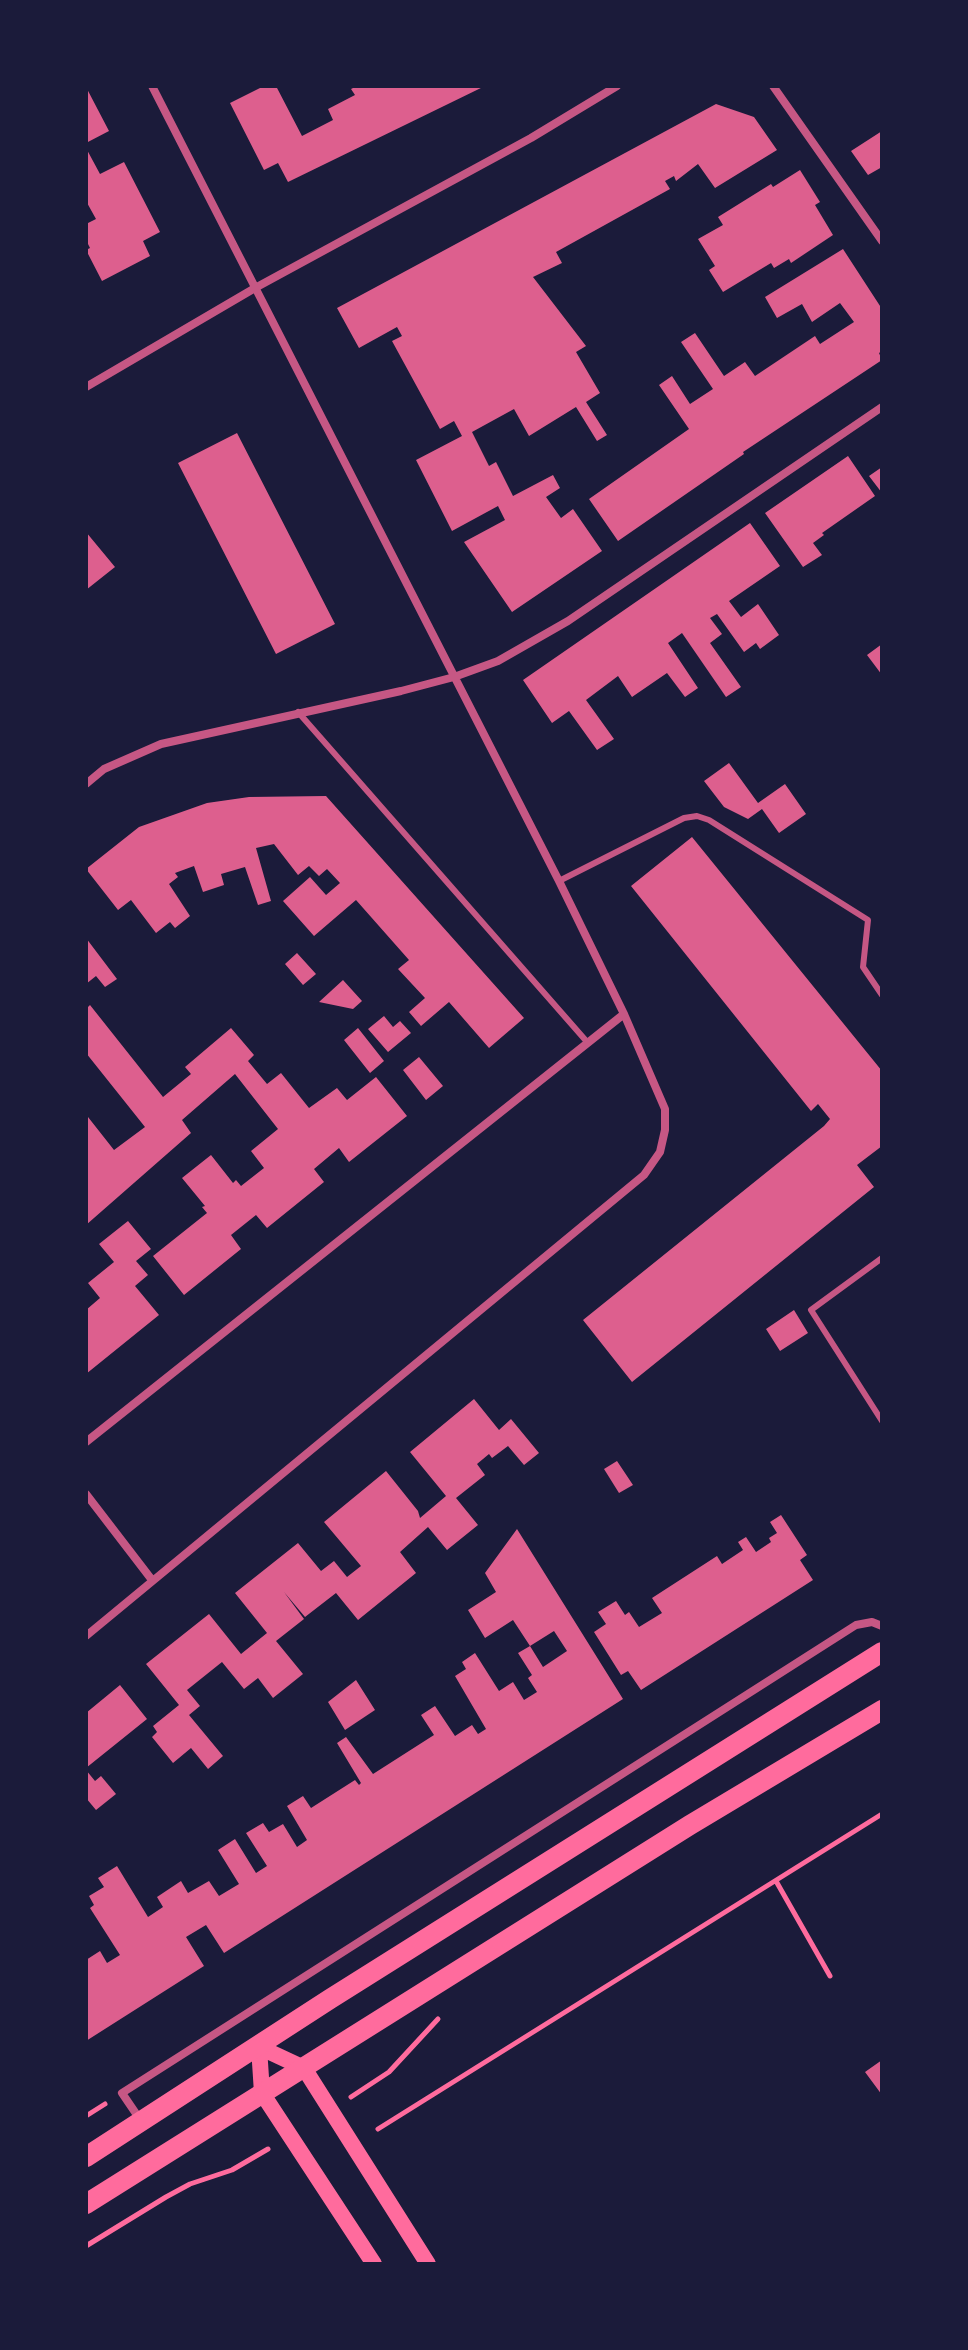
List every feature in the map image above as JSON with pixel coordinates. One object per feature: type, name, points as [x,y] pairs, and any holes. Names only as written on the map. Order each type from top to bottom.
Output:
[{"type":"main road","points":[[86,2157],[330,1999],[882,1652]]},
{"type":"main road","points":[[86,2204],[690,1825],[882,1710]]},
{"type":"main road","points":[[259,2047],[304,2068],[428,2264]]},
{"type":"main road","points":[[259,2047],[262,2093],[374,2264]]},
{"type":"street","points":[[86,1636],[644,1175],[660,1152],[665,1130],[665,1109],[624,1014],[559,881],[152,86]]},
{"type":"street","points":[[86,387],[255,288],[531,138],[617,86]]},
{"type":"street","points":[[773,86],[882,241]]},
{"type":"street","points":[[86,784],[104,769],[161,744],[454,677],[498,661],[568,621],[882,407]]},
{"type":"street","points":[[86,1442],[624,1014]]},
{"type":"street","points":[[86,1494],[152,1580]]},
{"type":"street","points":[[141,2121],[122,2093],[856,1625],[872,1622],[882,1626]]},
{"type":"lane","points":[[298,712],[588,1043]]},
{"type":"lane","points":[[559,881],[684,818],[697,816],[709,820],[868,920],[863,967],[882,995]]},
{"type":"lane","points":[[882,1258],[811,1310],[882,1421]]},
{"type":"path","points":[[378,2129],[882,1814]]},
{"type":"path","points":[[776,1881],[830,1976]]},
{"type":"path","points":[[361,2091],[389,2072],[433,2025]]},
{"type":"path","points":[[86,2116],[98,2109]]},
{"type":"path","points":[[86,2246],[190,2184],[232,2170],[257,2156]]},
{"type":"building","points":[[264,86],[276,86],[302,136],[333,120],[328,109],[355,95],[351,89],[357,86],[485,86],[288,182],[278,163],[264,170],[230,103]]},
{"type":"building","points":[[86,87],[109,131],[86,143]]},
{"type":"building","points":[[716,104],[754,117],[777,150],[715,188],[698,164],[676,181],[674,176],[665,181],[670,189],[556,252],[562,263],[533,277],[586,346],[576,352],[600,393],[586,402],[607,435],[597,441],[576,407],[529,436],[514,409],[472,432],[489,466],[496,462],[513,496],[553,475],[560,488],[546,497],[561,518],[573,509],[602,551],[512,612],[464,542],[505,520],[498,506],[452,531],[416,460],[462,436],[454,421],[440,429],[392,341],[402,336],[397,327],[359,348],[337,308]]},
{"type":"building","points":[[882,131],[882,167],[868,175],[851,151]]},
{"type":"building","points":[[86,148],[100,174],[124,162],[160,232],[143,241],[150,256],[102,281],[86,250],[90,248],[86,240],[86,224],[96,219],[86,201]]},
{"type":"building","points":[[800,170],[820,202],[815,205],[833,235],[791,263],[789,259],[774,268],[771,263],[723,292],[709,270],[715,266],[698,239],[723,225],[718,217]]},
{"type":"building","points":[[843,249],[882,309],[882,351],[879,353],[882,360],[743,452],[618,541],[589,499],[689,429],[659,385],[672,376],[690,404],[713,389],[681,342],[695,333],[724,376],[745,362],[755,376],[815,336],[820,344],[854,322],[840,303],[812,322],[802,304],[777,318],[765,297]]},
{"type":"building","points":[[237,433],[335,624],[276,654],[178,463]]},
{"type":"building","points":[[848,456],[875,496],[822,533],[824,535],[813,543],[822,555],[803,567],[765,513]]},
{"type":"building","points":[[882,467],[882,493],[869,476]]},
{"type":"building","points":[[750,523],[780,566],[729,601],[741,617],[758,604],[779,635],[760,649],[756,643],[744,652],[717,614],[710,618],[722,634],[710,643],[741,687],[726,697],[682,633],[668,643],[698,688],[685,697],[667,673],[632,697],[618,676],[586,700],[614,739],[597,750],[569,711],[552,723],[523,680]]},
{"type":"building","points":[[86,532],[115,567],[86,590]]},
{"type":"building","points":[[882,644],[882,675],[867,655]]},
{"type":"building","points":[[729,763],[758,803],[785,784],[806,814],[779,833],[762,809],[748,819],[724,807],[704,781]]},
{"type":"building","points":[[326,796],[524,1018],[489,1048],[449,1002],[421,1026],[409,1012],[425,998],[398,969],[409,960],[356,900],[314,936],[283,901],[310,877],[326,895],[340,883],[327,869],[319,876],[309,866],[298,875],[274,844],[256,848],[271,901],[258,905],[245,867],[221,874],[224,885],[203,892],[194,866],[175,873],[178,877],[169,884],[190,916],[175,928],[170,922],[156,933],[131,900],[118,910],[86,869],[139,827],[207,803],[249,797]]},
{"type":"building","points":[[692,837],[882,1071],[882,1146],[857,1165],[874,1187],[632,1382],[583,1320],[830,1119],[818,1104],[811,1111],[631,886]]},
{"type":"building","points":[[86,938],[117,979],[105,987],[96,976],[86,984]]},
{"type":"building","points":[[297,953],[316,974],[303,985],[285,964]]},
{"type":"building","points":[[343,980],[362,1001],[353,1009],[319,1002]]},
{"type":"building","points":[[90,1005],[163,1097],[191,1074],[185,1067],[231,1028],[254,1055],[248,1061],[267,1084],[281,1073],[309,1108],[337,1088],[347,1100],[376,1077],[407,1116],[349,1162],[339,1148],[314,1169],[324,1182],[267,1228],[256,1215],[231,1235],[241,1249],[184,1295],[153,1256],[207,1213],[202,1207],[205,1206],[182,1178],[211,1155],[233,1183],[236,1180],[241,1186],[264,1168],[251,1151],[278,1129],[235,1074],[182,1120],[191,1133],[86,1225],[86,1119],[88,1117],[114,1150],[145,1127],[86,1053],[86,1009]]},
{"type":"building","points":[[384,1016],[393,1027],[400,1021],[411,1033],[388,1052],[368,1029]]},
{"type":"building","points":[[358,1028],[384,1061],[370,1073],[344,1040]]},
{"type":"building","points":[[419,1057],[443,1086],[426,1100],[403,1070]]},
{"type":"building","points":[[128,1221],[151,1249],[136,1261],[148,1275],[135,1286],[159,1315],[86,1374],[86,1310],[100,1298],[88,1283],[114,1262],[99,1244]]},
{"type":"building","points":[[794,1310],[808,1333],[780,1351],[766,1329]]},
{"type":"building","points":[[474,1399],[499,1430],[511,1419],[539,1453],[524,1465],[508,1446],[492,1458],[489,1454],[477,1464],[485,1475],[456,1498],[478,1525],[447,1550],[428,1527],[400,1552],[416,1573],[358,1620],[336,1593],[305,1617],[284,1592],[304,1619],[276,1641],[303,1674],[273,1698],[258,1678],[244,1689],[222,1662],[187,1690],[200,1706],[189,1715],[223,1756],[208,1769],[191,1748],[173,1763],[152,1737],[157,1732],[153,1726],[179,1705],[146,1664],[209,1614],[241,1654],[267,1633],[235,1593],[298,1543],[321,1571],[334,1561],[347,1577],[361,1566],[324,1522],[386,1471],[418,1511],[420,1518],[446,1496],[410,1452]]},
{"type":"building","points":[[617,1461],[633,1485],[619,1493],[604,1469]]},
{"type":"building","points":[[781,1515],[807,1555],[800,1560],[813,1580],[641,1690],[628,1671],[621,1675],[594,1632],[606,1624],[598,1612],[616,1601],[625,1615],[629,1612],[639,1627],[662,1613],[652,1598],[717,1556],[722,1564],[743,1550],[738,1542],[746,1537],[756,1552],[771,1542],[769,1538],[777,1533],[770,1522]]},
{"type":"building","points":[[517,1529],[623,1699],[224,1953],[206,1925],[186,1937],[204,1966],[86,2041],[86,1960],[100,1951],[107,1963],[120,1955],[90,1908],[94,1905],[89,1896],[104,1887],[98,1878],[117,1866],[148,1917],[163,1907],[157,1897],[181,1881],[188,1893],[209,1881],[219,1896],[239,1884],[218,1850],[235,1839],[256,1873],[267,1866],[246,1833],[263,1823],[269,1832],[283,1824],[297,1847],[307,1840],[287,1806],[303,1796],[311,1808],[355,1780],[359,1785],[361,1783],[337,1743],[346,1737],[373,1774],[434,1735],[421,1715],[435,1706],[455,1736],[472,1725],[478,1734],[486,1729],[455,1676],[466,1669],[462,1662],[475,1653],[499,1691],[513,1682],[524,1700],[537,1692],[528,1678],[532,1675],[518,1653],[530,1646],[513,1620],[485,1638],[468,1610],[496,1592],[485,1573]],"holes":[[[554,1631],[567,1651],[543,1667],[530,1646]]]},
{"type":"building","points":[[356,1680],[375,1710],[345,1730],[328,1702]]},
{"type":"building","points":[[120,1685],[147,1719],[86,1768],[86,1713]]},
{"type":"building","points":[[86,1770],[95,1781],[101,1776],[116,1794],[96,1810],[86,1798]]},
{"type":"building","points":[[882,2060],[882,2095],[865,2072]]}]
